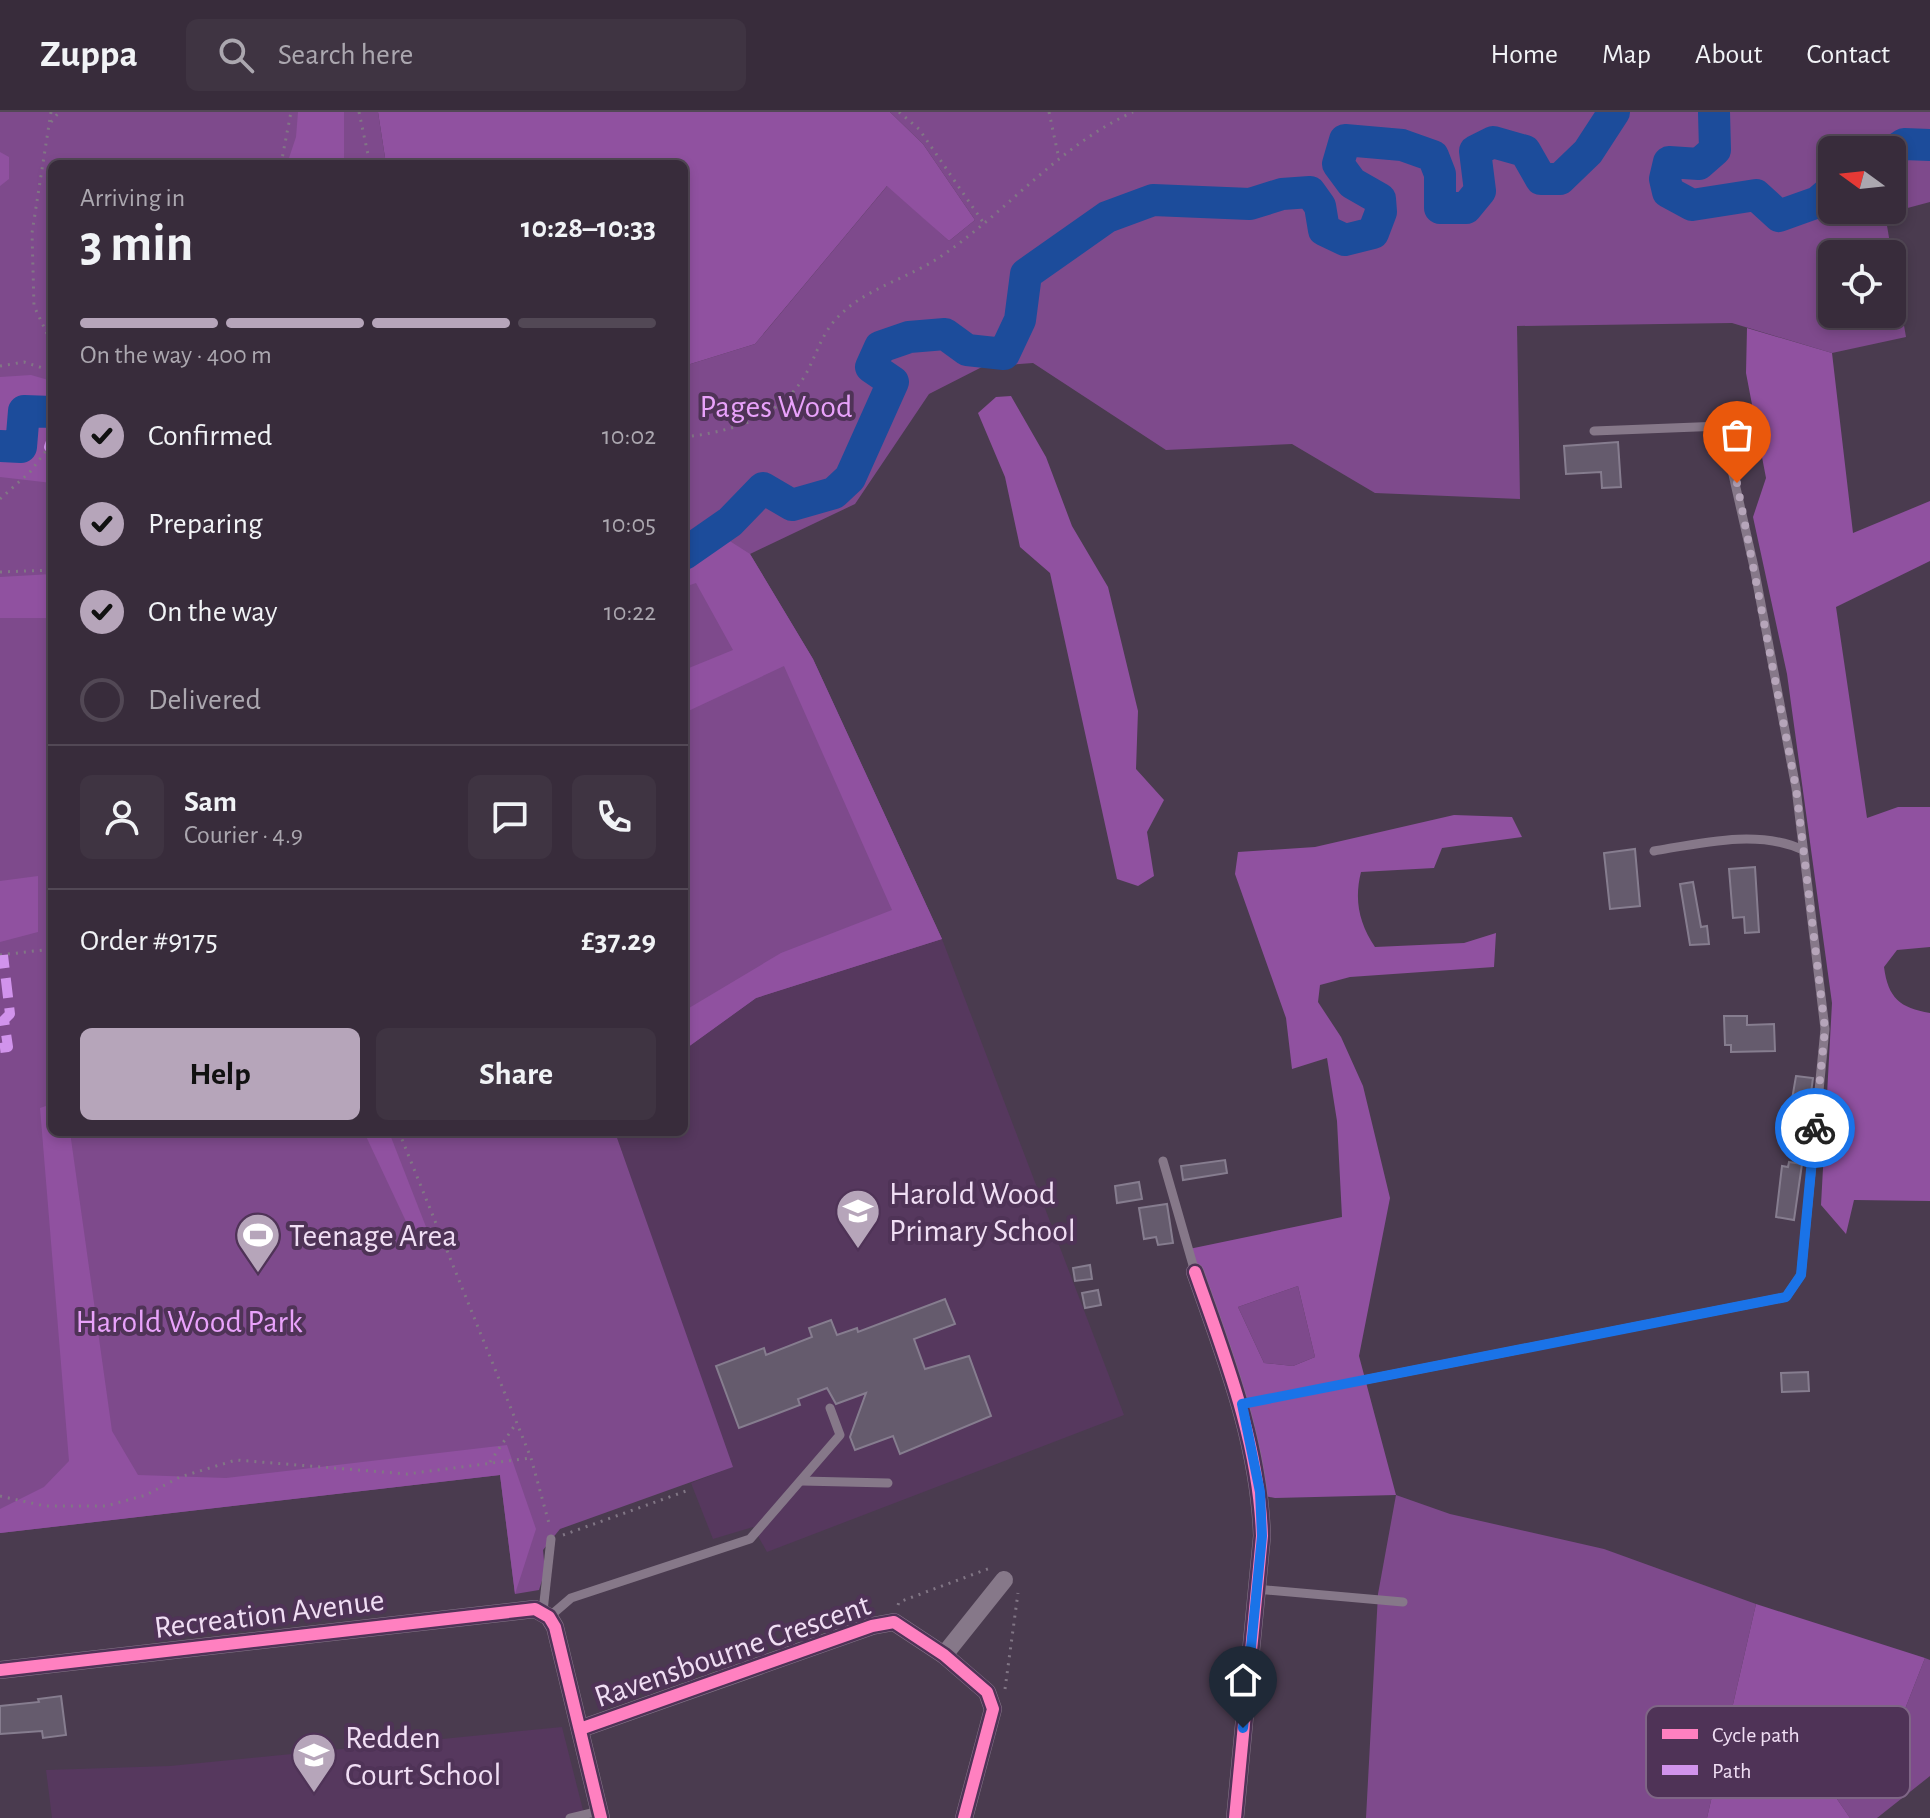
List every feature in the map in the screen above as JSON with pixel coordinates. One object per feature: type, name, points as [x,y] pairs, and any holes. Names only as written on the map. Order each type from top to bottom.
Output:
[{"type":"street","points":[[1195,1272],[1242,1404],[1260,1492],[1262,1536],[1235,1818]]},
{"type":"street","points":[[944,1655],[1004,1580]]},
{"type":"street","name":"Recreation Avenue","points":[[0,1670],[527,1608],[546,1614]]},
{"type":"street","points":[[546,1614],[555,1627],[600,1814]]},
{"type":"street","name":"Ravensbourne Crescent","points":[[580,1729],[883,1622],[900,1623],[987,1692],[993,1709],[964,1818]]},
{"type":"lane","points":[[1242,1404],[1786,1297],[1801,1275],[1825,1029],[1796,788],[1754,567],[1722,426],[1594,431]]},
{"type":"lane","points":[[1654,851],[1706,842],[1770,840],[1786,842],[1803,850]]},
{"type":"lane","points":[[1163,1161],[1195,1272]]},
{"type":"lane","points":[[546,1614],[571,1598],[750,1539],[840,1435],[830,1408]]},
{"type":"lane","points":[[802,1481],[888,1483]]},
{"type":"lane","points":[[546,1614],[551,1539]]},
{"type":"lane","points":[[1256,1589],[1403,1602]]},
{"type":"lane","points":[[570,1818],[600,1814]]},
{"type":"path","points":[[48,336],[34,306],[32,233],[51,112]]},
{"type":"path","points":[[51,122],[59,112]]},
{"type":"path","points":[[282,160],[291,112]]},
{"type":"path","points":[[359,112],[369,160]]},
{"type":"path","points":[[899,112],[919,129],[985,225]]},
{"type":"path","points":[[1049,112],[1059,159]]},
{"type":"path","points":[[688,436],[756,420],[781,405],[802,381],[836,319],[866,296],[938,258],[985,225],[1081,140],[1133,112]]},
{"type":"path","points":[[0,366],[24,362],[48,370]]},
{"type":"path","points":[[0,499],[30,472],[48,448]]},
{"type":"path","points":[[0,572],[48,570]]},
{"type":"path","points":[[0,955],[48,949]]},
{"type":"path","points":[[401,1136],[531,1458],[549,1515],[551,1539],[689,1490]]},
{"type":"path","points":[[490,1462],[517,1422]]},
{"type":"path","points":[[0,1496],[45,1506],[106,1506],[146,1495],[180,1477],[236,1460],[407,1474],[531,1458]]},
{"type":"shaded area","points":[[298,112],[344,112],[344,160],[288,160],[296,137]]},
{"type":"shaded area","points":[[378,112],[890,112],[923,144],[975,220],[949,241],[887,186],[755,344],[688,365],[688,160],[385,160]]},
{"type":"shaded area","points":[[0,152],[9,157],[9,179],[0,186]]},
{"type":"shaded area","points":[[1747,328],[1832,353],[1853,533],[1930,501],[1930,561],[1836,607],[1867,818],[1898,807],[1930,807],[1930,947],[1897,950],[1884,967],[1889,987],[1897,1000],[1930,1013],[1930,1201],[1854,1200],[1846,1234],[1821,1205],[1832,1003],[1787,674],[1753,517],[1766,478],[1746,373]]},
{"type":"shaded area","points":[[31,375],[48,380],[48,483],[0,477],[0,377]]},
{"type":"shaded area","points":[[1011,396],[1046,457],[1072,526],[1108,587],[1138,711],[1136,769],[1164,800],[1147,832],[1154,876],[1138,886],[1117,879],[1050,573],[1020,547],[1005,477],[978,413],[996,397]]},
{"type":"shaded area","points":[[711,529],[750,554],[813,659],[942,939],[756,998],[688,1047],[688,1009],[781,953],[892,910],[784,666],[688,711],[688,668],[733,650],[696,583],[688,586],[688,542]]},
{"type":"shaded area","points":[[48,574],[48,618],[0,618],[0,577]]},
{"type":"shaded area","points":[[1454,815],[1512,817],[1522,837],[1442,848],[1434,868],[1361,872],[1359,911],[1375,947],[1464,943],[1496,933],[1494,967],[1350,977],[1320,985],[1318,1002],[1341,1037],[1363,1086],[1390,1198],[1359,1356],[1396,1495],[1275,1498],[1260,1495],[1189,1249],[1342,1217],[1337,1121],[1327,1058],[1292,1069],[1286,1018],[1235,874],[1238,852],[1315,847]],"holes":[[[1298,1286],[1315,1357],[1293,1366],[1264,1363],[1238,1307]]]},
{"type":"shaded area","points":[[38,876],[38,932],[0,942],[0,881]]},
{"type":"shaded area","name":"Harold Wood Primary School","points":[[942,939],[1124,1415],[767,1552],[753,1527],[713,1539],[691,1483],[732,1467],[616,1136],[688,1136],[688,1047],[756,998]]},
{"type":"shaded area","points":[[48,1105],[48,1136],[71,1136],[112,1431],[138,1475],[226,1478],[507,1445],[536,1529],[515,1594],[500,1475],[0,1533],[0,1509],[44,1487],[69,1461],[40,1108]]},
{"type":"shaded area","points":[[366,1136],[391,1136],[428,1232],[411,1232]]},
{"type":"shaded area","points":[[1756,1604],[1925,1658],[1906,1706],[1733,1706]]},
{"type":"shaded area","name":"Redden Court School","points":[[562,1727],[585,1818],[52,1818],[46,1770],[170,1766]]},
{"type":"shaded area","points":[[1712,1798],[1838,1798],[1850,1818],[1707,1818]]},
{"type":"green space","name":"Harold Wood Park","points":[[0,112],[320,112],[316,160],[48,160],[48,1136],[616,1136],[733,1467],[560,1529],[543,1550],[545,1571],[539,1590],[515,1594],[500,1475],[0,1533]]},
{"type":"green space","points":[[344,112],[378,112],[385,160],[344,160]]},
{"type":"green space","name":"Pages Wood","points":[[890,112],[1930,112],[1930,202],[1906,208],[1906,136],[1818,136],[1818,224],[1887,224],[1890,240],[1818,240],[1818,328],[1904,328],[1906,337],[1832,353],[1732,323],[1517,326],[1520,499],[1375,493],[1292,444],[1166,450],[1033,363],[982,367],[929,394],[855,504],[750,554],[813,659],[942,939],[756,998],[688,1047],[688,365],[755,344],[888,185],[949,241],[975,220],[923,144]]},
{"type":"green space","points":[[1298,1286],[1315,1357],[1293,1366],[1264,1363],[1238,1307]]},
{"type":"green space","points":[[1396,1495],[1450,1514],[1604,1549],[1756,1604],[1733,1706],[1646,1706],[1646,1798],[1712,1798],[1707,1818],[1366,1818],[1378,1594]]},
{"type":"green space","points":[[1925,1658],[1930,1660],[1930,1776],[1910,1792],[1910,1706],[1906,1706]]},
{"type":"green space","points":[[1902,1798],[1877,1818],[1850,1818],[1837,1799]]},
{"type":"building","points":[[1618,442],[1621,487],[1602,488],[1601,472],[1566,474],[1564,446]]},
{"type":"building","points":[[1635,849],[1640,906],[1610,909],[1604,853]]},
{"type":"building","points":[[1755,867],[1759,932],[1745,933],[1744,917],[1733,918],[1729,869]]},
{"type":"building","points":[[1693,882],[1701,927],[1707,926],[1709,944],[1690,945],[1680,884]]},
{"type":"building","points":[[1724,1016],[1747,1016],[1747,1025],[1774,1024],[1775,1051],[1731,1052],[1731,1045],[1725,1045]]},
{"type":"building","points":[[1796,1076],[1813,1078],[1809,1108],[1804,1107],[1802,1125],[1788,1123]]},
{"type":"building","points":[[1225,1160],[1227,1173],[1183,1180],[1181,1166]]},
{"type":"building","points":[[1789,1162],[1802,1164],[1794,1220],[1776,1217],[1782,1166],[1788,1167]]},
{"type":"building","points":[[1139,1182],[1142,1199],[1117,1203],[1115,1186]]},
{"type":"building","points":[[1167,1204],[1173,1243],[1158,1245],[1156,1237],[1144,1239],[1139,1208]]},
{"type":"building","points":[[1090,1265],[1092,1279],[1075,1281],[1073,1268]]},
{"type":"building","points":[[1098,1290],[1101,1305],[1085,1308],[1082,1293]]},
{"type":"building","points":[[945,1299],[955,1324],[914,1339],[925,1369],[969,1356],[991,1416],[900,1454],[893,1436],[855,1450],[850,1437],[866,1393],[836,1404],[827,1388],[798,1399],[800,1405],[739,1428],[716,1366],[764,1348],[766,1355],[812,1337],[809,1328],[831,1320],[837,1335],[857,1328],[858,1332]]},
{"type":"building","points":[[1808,1372],[1809,1391],[1782,1392],[1781,1373]]},
{"type":"building","points":[[61,1696],[66,1735],[43,1738],[42,1731],[0,1734],[0,1706]]},
{"type":"waterway","points":[[688,551],[730,522],[763,488],[792,505],[834,493],[850,478],[893,382],[871,367],[880,347],[909,337],[945,334],[967,350],[1004,354],[1020,320],[1026,274],[1107,217],[1153,200],[1250,204],[1282,194],[1310,192],[1320,206],[1324,230],[1345,240],[1373,233],[1381,212],[1380,199],[1352,183],[1338,164],[1345,140],[1402,145],[1433,156],[1440,174],[1440,208],[1466,208],[1480,191],[1475,151],[1493,142],[1525,151],[1541,179],[1560,179],[1588,152],[1614,112]]},
{"type":"waterway","points":[[1714,112],[1715,150],[1699,164],[1669,162],[1665,179],[1668,192],[1692,205],[1756,195],[1779,216],[1818,202]]},
{"type":"waterway","points":[[1906,144],[1930,145]]},
{"type":"waterway","points":[[0,446],[21,447],[24,411],[48,412]]},
{"type":"marked path","points":[[0,1048],[8,1047],[4,1020],[10,1014],[3,955]]},
{"type":"cycle path","points":[[1195,1272],[1239,1402],[1260,1502],[1262,1536],[1235,1818]]},
{"type":"cycle path","points":[[0,1670],[535,1609],[549,1617],[555,1627],[601,1818]]},
{"type":"cycle path","points":[[580,1729],[872,1626],[894,1622],[944,1655],[987,1692],[993,1709],[964,1818]]},
{"type":"way so far","points":[[1737,483],[1796,788],[1825,1029],[1815,1128]]},
{"type":"place","name":"Harold Wood Primary School","points":[[858,1250]]},
{"type":"place","name":"Teenage Area","points":[[258,1274]]},
{"type":"place","name":"Redden Court School","points":[[314,1794]]},
{"type":"route","points":[[1243,1728],[1262,1536],[1260,1492],[1242,1404],[1786,1297],[1801,1275],[1815,1128]]}]
